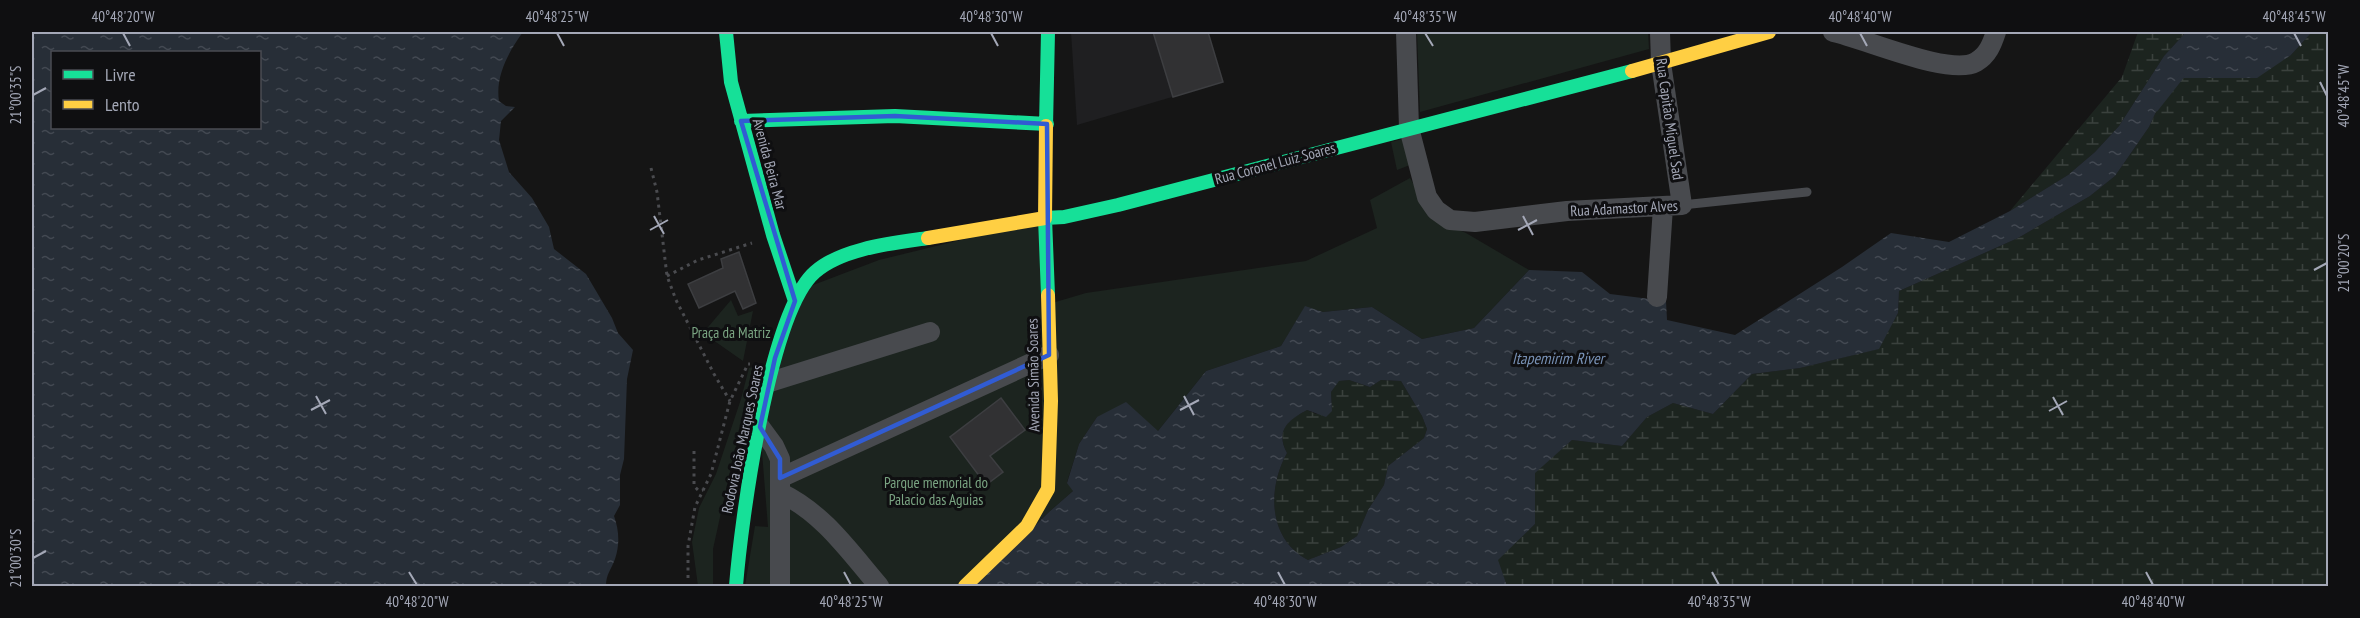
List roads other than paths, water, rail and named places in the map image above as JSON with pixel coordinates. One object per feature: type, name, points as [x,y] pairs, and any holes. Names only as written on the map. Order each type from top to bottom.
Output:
[{"type":"street","name":"Avenida Beira Mar","points":[[726,32],[731,82],[773,236],[795,302]]},
{"type":"street","name":"Avenida Simão Soares","points":[[965,586],[1027,526],[1048,489],[1051,401],[1045,218],[1048,32]]},
{"type":"street","points":[[1406,32],[1408,128]]},
{"type":"street","name":"Rua Capitão Miguel Sad","points":[[1657,297],[1672,206],[1660,32]]},
{"type":"street","name":"Rua Coronel Luiz Soares","points":[[795,302],[805,281],[813,273],[829,263],[855,253],[904,242],[1045,218],[1064,217],[1118,205],[1661,63],[1769,32]]},
{"type":"street","points":[[1836,32],[1910,56],[1967,66],[1983,57],[1990,49],[1996,32]]},
{"type":"street","points":[[741,121],[895,116],[1047,124]]},
{"type":"street","name":"Rua Adamastor Alves","points":[[1408,128],[1427,197],[1444,216],[1457,222],[1567,211],[1672,206]]},
{"type":"street","name":"Rodovia João Marques Soares","points":[[736,586],[741,527],[760,427],[775,358],[795,302]]},
{"type":"street","points":[[770,382],[930,332]]},
{"type":"street","points":[[781,485],[1049,355]]},
{"type":"street","points":[[760,427],[774,446],[780,459],[780,586]]},
{"type":"street","points":[[781,485],[825,522],[879,586]]},
{"type":"lane","name":"Rua Adamastor Alves","points":[[1672,206],[1807,192]]},
{"type":"water","points":[[32,32],[523,32],[508,56],[501,73],[498,92],[499,101],[506,106],[515,107],[501,121],[499,140],[509,172],[532,198],[549,227],[554,249],[586,274],[612,318],[618,333],[633,350],[627,379],[620,505],[614,516],[618,532],[618,548],[606,586],[32,586]]},
{"type":"water","name":"Itapemirim River","points":[[2186,32],[2312,32],[2291,55],[2257,78],[2183,78],[2176,81],[2160,103],[2149,127],[2115,176],[2090,196],[2018,238],[1899,291],[1898,313],[1879,349],[1800,368],[1752,374],[1713,414],[1673,403],[1647,417],[1622,446],[1572,440],[1535,473],[1535,524],[1498,560],[1507,586],[974,586],[1073,491],[1067,483],[1079,444],[1097,417],[1126,402],[1158,431],[1206,371],[1281,346],[1305,306],[1323,312],[1372,307],[1422,339],[1474,328],[1529,270],[1582,272],[1610,294],[1666,301],[1667,320],[1735,335],[1891,233],[1949,242],[2010,211],[2068,175],[2095,152],[2119,126],[2164,56]],"holes":[[[1349,380],[1370,387],[1381,380],[1401,381],[1422,416],[1427,429],[1424,438],[1388,466],[1384,485],[1368,510],[1357,536],[1341,547],[1308,560],[1295,551],[1285,539],[1275,512],[1276,482],[1287,453],[1282,438],[1283,432],[1289,422],[1307,410],[1326,417],[1332,411],[1331,392],[1339,381]]]},
{"type":"waterway","points":[[2156,109],[2182,76]]},
{"type":"park label","name":"Praça da Matriz","points":[[731,332]]},
{"type":"park label","name":"Parque memorial do Palacio das Aguias","points":[[936,490]]}]
